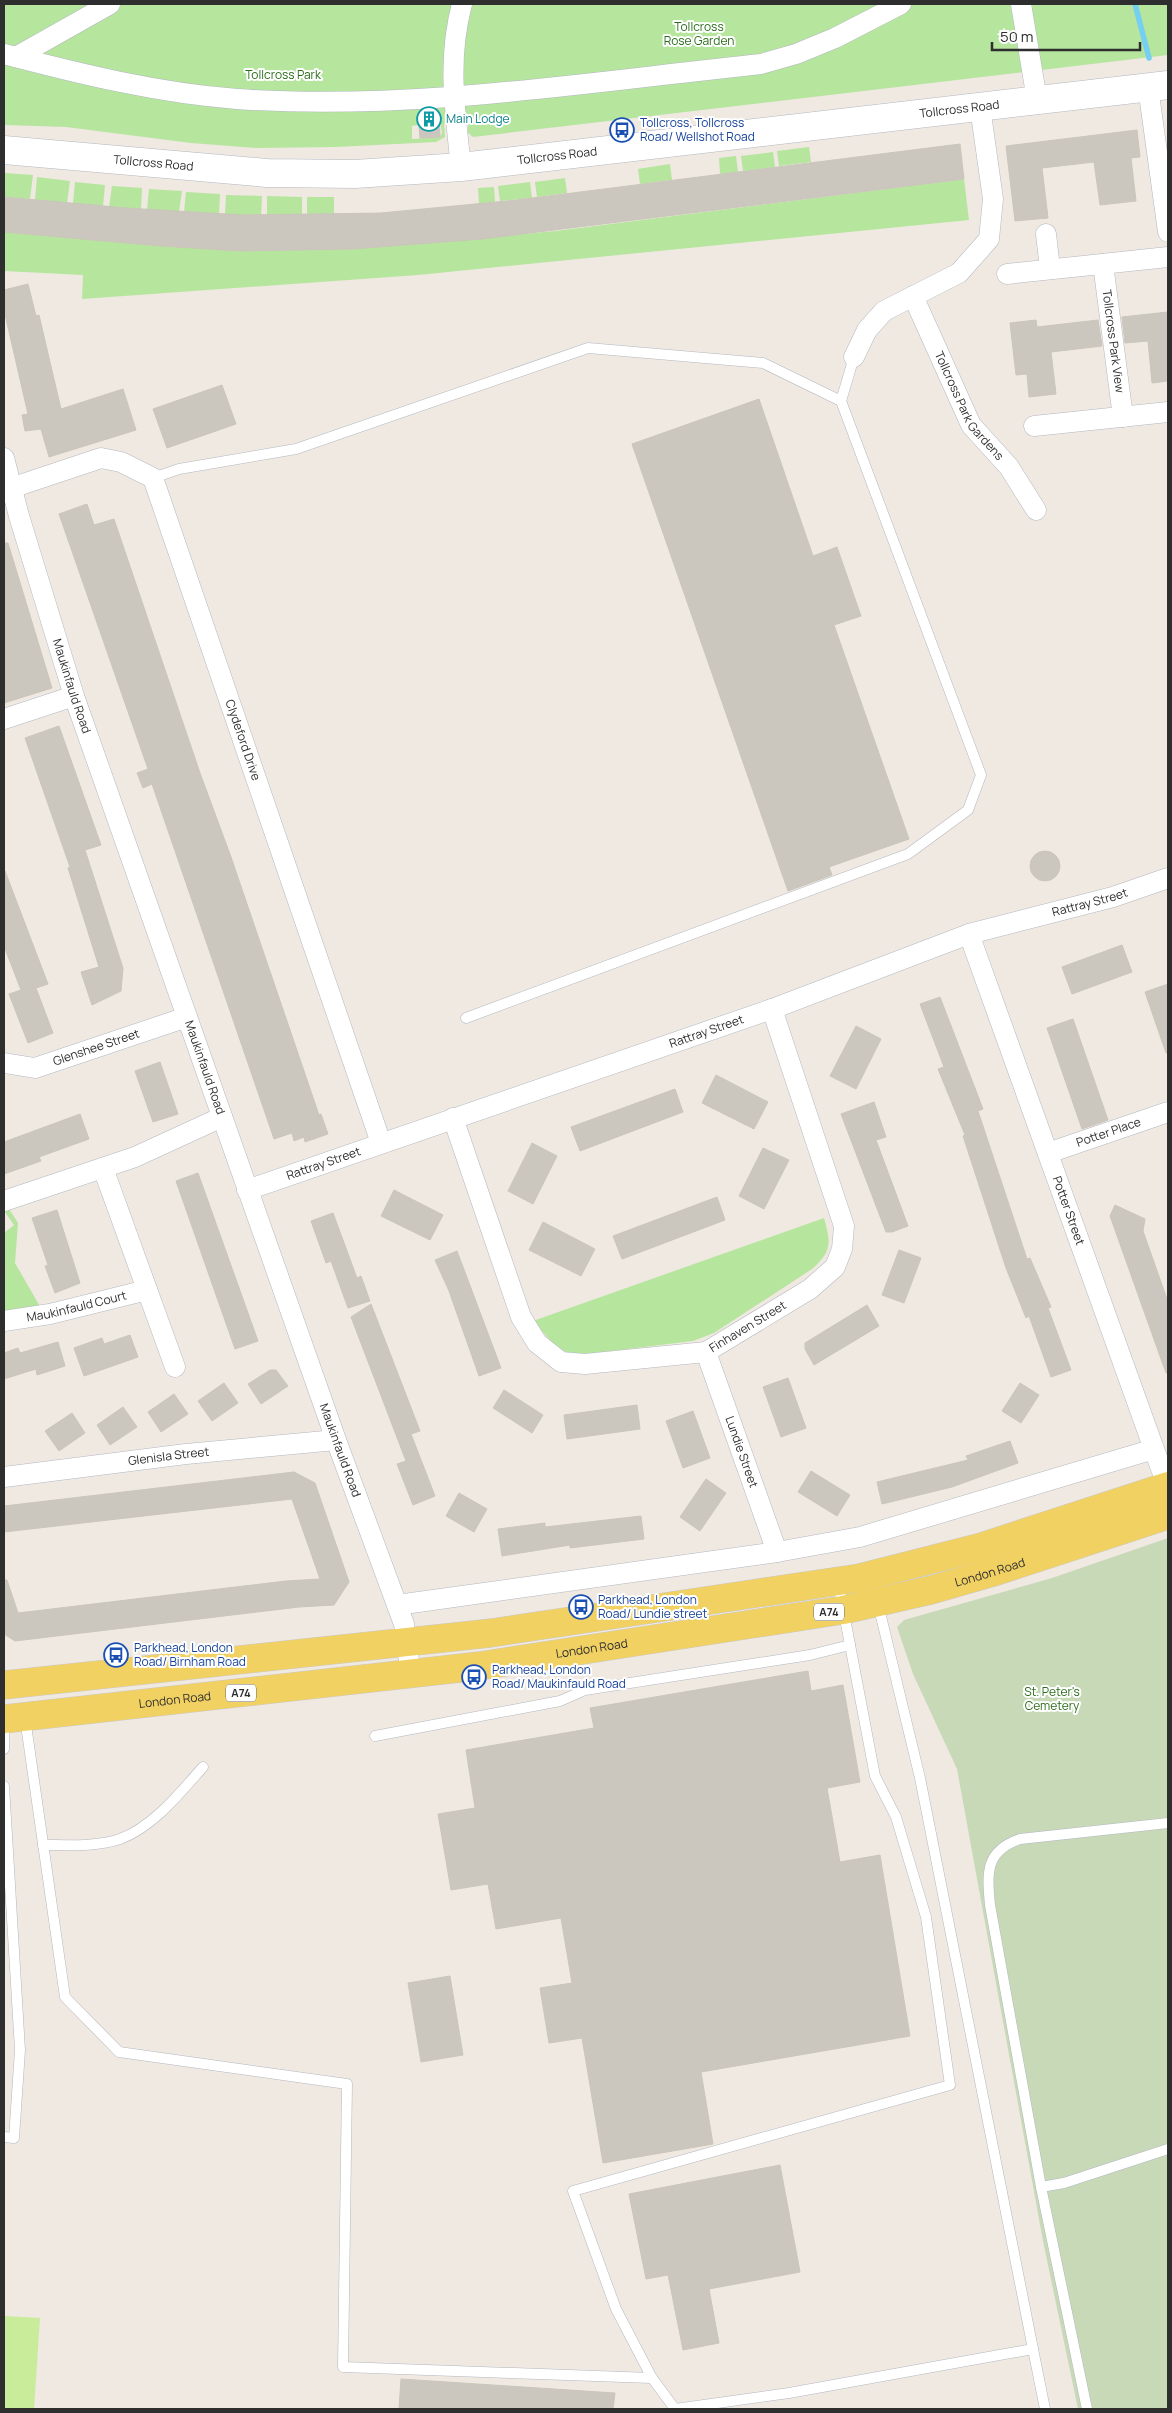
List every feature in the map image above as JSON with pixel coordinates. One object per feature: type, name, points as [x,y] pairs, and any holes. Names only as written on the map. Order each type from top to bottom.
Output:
[{"type":"main road","name":"London Road","points":[[11,1719],[411,1675],[843,1610],[874,1589],[990,1544],[1168,1487]]},
{"type":"main road","name":"London Road","points":[[4,1685],[491,1633],[838,1581],[874,1589],[997,1571],[1168,1515]]},
{"type":"street","points":[[10,56],[110,4]]},
{"type":"street","points":[[461,167],[453,95],[453,50],[462,4]]},
{"type":"street","points":[[10,56],[144,87],[236,98],[340,101],[453,95],[761,64],[796,54],[835,38],[901,4]]},
{"type":"street","points":[[1020,4],[1038,100]]},
{"type":"street","points":[[1158,86],[1168,224]]},
{"type":"street","name":"Tollcross Road","points":[[4,150],[267,173],[355,174],[461,167],[1158,86]]},
{"type":"street","points":[[854,357],[867,330],[884,311],[959,273],[988,239],[993,199],[980,107]]},
{"type":"street","points":[[1046,234],[1050,270]]},
{"type":"street","points":[[1007,274],[1168,257]]},
{"type":"street","name":"Tollcross Park View","points":[[1103,264],[1123,417]]},
{"type":"street","name":"Tollcross Park Gardens","points":[[914,296],[971,424],[1009,467],[1036,510]]},
{"type":"street","points":[[1034,426],[1168,412]]},
{"type":"street","name":"Maukinfauld Road","points":[[4,458],[11,488],[74,696],[247,1190],[404,1624],[411,1675]]},
{"type":"street","points":[[11,488],[101,458],[121,462],[154,478]]},
{"type":"street","name":"Clydeford Drive","points":[[154,478],[381,1143]]},
{"type":"street","points":[[4,719],[74,696]]},
{"type":"street","name":"Rattray Street","points":[[247,1190],[772,1009],[969,934],[1113,897],[1168,878]]},
{"type":"street","name":"Potter Street","points":[[969,934],[1168,1487]]},
{"type":"street","name":"Finhaven Street","points":[[453,1118],[521,1316],[537,1343],[561,1362],[585,1364],[706,1352],[810,1289],[835,1267],[842,1249],[844,1226],[772,1009]]},
{"type":"street","name":"Glenshee Street","points":[[4,1063],[35,1068],[187,1017]]},
{"type":"street","name":"Potter Place","points":[[1048,1153],[1168,1112]]},
{"type":"street","points":[[4,1201],[136,1157],[222,1117]]},
{"type":"street","points":[[103,1168],[175,1367]]},
{"type":"street","name":"Maukinfauld Court","points":[[4,1321],[50,1314],[148,1290]]},
{"type":"street","name":"Lundie Street","points":[[706,1352],[777,1552]]},
{"type":"street","name":"Glenisla Street","points":[[4,1476],[186,1454],[336,1440]]},
{"type":"street","points":[[397,1606],[777,1552],[860,1538],[1154,1449]]},
{"type":"lane","points":[[154,478],[179,469],[296,449],[588,348],[763,363],[841,401]]},
{"type":"lane","points":[[466,1018],[908,854],[968,810],[981,775],[841,401],[854,357]]},
{"type":"lane","points":[[838,1581],[874,1776],[896,1817],[926,1917],[950,2085],[573,2191],[616,2309],[652,2378],[675,2409],[789,2393],[1033,2349]]},
{"type":"lane","points":[[874,1589],[920,1778],[1045,2409]]},
{"type":"lane","points":[[375,1736],[560,1701],[585,1690],[810,1655],[850,1645]]},
{"type":"lane","points":[[11,1719],[43,1845],[65,1997],[119,2052],[347,2084],[343,2367],[652,2378]]},
{"type":"lane","points":[[4,1749],[11,1719]]},
{"type":"lane","points":[[43,1845],[119,1840],[153,1818],[203,1767]]},
{"type":"lane","points":[[4,1786],[20,2050],[14,2138],[4,2137]]},
{"type":"lane","points":[[1087,2409],[1041,2187],[990,1905],[988,1883],[992,1861],[999,1849],[1020,1839],[1168,1822]]},
{"type":"lane","points":[[1041,2187],[1064,2183],[1168,2148]]},
{"type":"green space","name":"Tollcross Park","points":[[4,4],[1168,4],[1168,55],[473,137],[468,133],[468,122],[444,124],[445,137],[436,142],[336,147],[256,148],[191,143],[66,127],[4,125]],"holes":[[[434,108],[434,112],[439,112],[442,133],[440,137],[412,139],[412,126],[419,125],[418,113],[422,113],[422,109]]]},
{"type":"green space","points":[[809,147],[811,162],[779,166],[777,151]]},
{"type":"green space","points":[[773,152],[775,167],[743,171],[741,156]]},
{"type":"green space","points":[[736,156],[738,172],[720,174],[719,158]]},
{"type":"green space","points":[[670,164],[672,180],[640,184],[638,169]]},
{"type":"green space","points":[[4,173],[33,175],[30,199],[4,197]]},
{"type":"green space","points":[[37,177],[70,181],[67,203],[35,200]]},
{"type":"green space","points":[[565,178],[567,193],[537,197],[535,182]]},
{"type":"green space","points":[[964,179],[969,220],[418,275],[82,299],[83,275],[4,271],[4,232],[241,251],[352,249],[556,231]]},
{"type":"green space","points":[[75,182],[105,185],[103,206],[73,204]]},
{"type":"green space","points":[[530,182],[532,198],[500,201],[498,186]]},
{"type":"green space","points":[[112,186],[142,188],[141,209],[109,207]]},
{"type":"green space","points":[[494,187],[495,202],[479,204],[478,188]]},
{"type":"green space","points":[[149,189],[182,191],[179,212],[147,210]]},
{"type":"green space","points":[[186,192],[220,194],[219,214],[184,212]]},
{"type":"green space","points":[[226,195],[262,196],[261,216],[225,215]]},
{"type":"green space","points":[[267,196],[302,197],[302,215],[267,215]]},
{"type":"green space","points":[[307,197],[334,197],[334,215],[307,215]]},
{"type":"green space","points":[[9,1209],[18,1223],[15,1263],[42,1310],[4,1316],[4,1233],[14,1225],[5,1212]]},
{"type":"green space","points":[[824,1218],[829,1240],[826,1252],[819,1263],[714,1333],[693,1341],[571,1356],[551,1341],[533,1321]]},
{"type":"green space","name":"St. Peter's Cemetery","points":[[1168,1538],[1168,2409],[1078,2409],[1043,2241],[957,1769],[913,1674],[897,1627],[904,1620],[1052,1578]]},
{"type":"green space","points":[[4,2316],[40,2318],[34,2409],[4,2409]]},
{"type":"building","name":"Main Lodge","points":[[439,111],[440,137],[420,138],[418,113]]},
{"type":"building","points":[[1137,130],[1140,157],[1131,158],[1136,201],[1100,205],[1094,162],[1042,168],[1048,218],[1015,221],[1006,146]]},
{"type":"building","points":[[960,144],[964,179],[482,239],[352,249],[241,251],[4,232],[4,197],[126,208],[243,215],[381,213],[517,200]]},
{"type":"building","points":[[28,284],[36,316],[39,315],[61,409],[123,389],[136,430],[49,457],[41,429],[25,431],[22,415],[28,414],[4,310],[4,290]]},
{"type":"building","points":[[1168,312],[1168,381],[1152,383],[1148,341],[1125,343],[1122,317]]},
{"type":"building","points":[[1036,320],[1037,327],[1098,320],[1102,346],[1051,352],[1056,394],[1029,397],[1027,374],[1016,375],[1010,323]]},
{"type":"building","points":[[222,385],[236,424],[167,448],[153,409]]},
{"type":"building","points":[[759,399],[813,556],[837,547],[861,616],[834,625],[909,839],[829,867],[832,875],[788,891],[632,444]]},
{"type":"building","points":[[87,504],[94,525],[114,519],[319,1115],[321,1114],[328,1134],[305,1142],[304,1137],[294,1141],[292,1133],[274,1139],[152,784],[143,788],[137,773],[148,769],[59,514]]},
{"type":"building","points":[[4,543],[8,543],[52,688],[4,703]]},
{"type":"building","points":[[59,726],[101,845],[85,850],[123,968],[121,991],[92,1005],[81,972],[99,967],[68,868],[70,867],[25,738]]},
{"type":"building","points":[[1045,851],[1051,852],[1059,860],[1059,872],[1051,880],[1045,881],[1039,880],[1031,872],[1030,866],[1031,860],[1039,852]]},
{"type":"building","points":[[5,871],[48,984],[36,988],[53,1033],[28,1043],[9,994],[21,990],[4,946]]},
{"type":"building","points":[[1122,945],[1132,972],[1072,994],[1062,967]]},
{"type":"building","points":[[1168,984],[1168,1052],[1166,1053],[1145,992]]},
{"type":"building","points":[[940,997],[983,1109],[978,1111],[1027,1259],[1030,1258],[1051,1307],[1048,1308],[1071,1370],[1051,1377],[1029,1316],[1026,1318],[1006,1268],[963,1136],[965,1135],[938,1069],[944,1067],[920,1004]]},
{"type":"building","points":[[1073,1019],[1108,1120],[1082,1129],[1047,1028]]},
{"type":"building","points":[[856,1026],[881,1039],[856,1089],[830,1076]]},
{"type":"building","points":[[160,1062],[178,1114],[153,1122],[135,1071]]},
{"type":"building","points":[[716,1075],[768,1102],[754,1129],[702,1103]]},
{"type":"building","points":[[675,1089],[683,1112],[580,1151],[571,1127]]},
{"type":"building","points":[[874,1102],[886,1137],[876,1140],[908,1226],[892,1232],[886,1232],[841,1114]]},
{"type":"building","points":[[80,1114],[89,1139],[39,1157],[41,1161],[4,1174],[4,1142]]},
{"type":"building","points":[[532,1143],[557,1156],[533,1204],[508,1191]]},
{"type":"building","points":[[763,1148],[789,1160],[764,1209],[739,1196]]},
{"type":"building","points":[[198,1173],[258,1341],[235,1349],[176,1181]]},
{"type":"building","points":[[394,1190],[443,1215],[430,1240],[381,1216]]},
{"type":"building","points":[[717,1197],[725,1220],[622,1259],[613,1236]]},
{"type":"building","points":[[1115,1205],[1145,1219],[1143,1231],[1168,1302],[1168,1372],[1166,1373],[1110,1216]]},
{"type":"building","points":[[57,1210],[80,1283],[55,1293],[45,1266],[48,1265],[32,1218]]},
{"type":"building","points":[[333,1213],[357,1278],[361,1276],[370,1301],[348,1308],[331,1261],[326,1263],[311,1221]]},
{"type":"building","points":[[543,1222],[595,1249],[581,1276],[529,1250]]},
{"type":"building","points":[[899,1250],[921,1258],[904,1303],[882,1295]]},
{"type":"building","points":[[457,1251],[501,1368],[479,1376],[449,1291],[435,1260]]},
{"type":"building","points":[[371,1304],[420,1431],[411,1434],[435,1496],[413,1505],[397,1464],[406,1461],[351,1317]]},
{"type":"building","points":[[867,1305],[879,1326],[814,1365],[805,1349],[805,1343]]},
{"type":"building","points":[[130,1335],[138,1357],[84,1376],[74,1348],[102,1338],[104,1344]]},
{"type":"building","points":[[58,1342],[65,1366],[37,1375],[36,1369],[4,1379],[4,1353],[18,1348],[20,1353]]},
{"type":"building","points":[[270,1370],[276,1370],[288,1386],[261,1404],[248,1384]]},
{"type":"building","points":[[788,1378],[806,1428],[781,1437],[763,1387]]},
{"type":"building","points":[[224,1383],[238,1403],[212,1421],[198,1401]]},
{"type":"building","points":[[1020,1383],[1039,1395],[1021,1423],[1002,1411]]},
{"type":"building","points":[[504,1390],[543,1415],[532,1433],[493,1408]]},
{"type":"building","points":[[174,1394],[188,1414],[161,1432],[148,1412]]},
{"type":"building","points":[[637,1405],[640,1429],[567,1439],[564,1415]]},
{"type":"building","points":[[123,1407],[137,1427],[110,1445],[97,1425]]},
{"type":"building","points":[[693,1411],[710,1458],[683,1468],[666,1421]]},
{"type":"building","points":[[72,1413],[85,1433],[59,1451],[45,1431]]},
{"type":"building","points":[[1010,1441],[1018,1463],[952,1487],[882,1504],[877,1482],[968,1460],[966,1456]]},
{"type":"building","points":[[811,1471],[850,1495],[837,1516],[798,1492]]},
{"type":"building","points":[[294,1472],[315,1483],[349,1582],[334,1605],[299,1607],[15,1641],[4,1634],[4,1580],[7,1580],[18,1613],[286,1581],[320,1579],[292,1499],[4,1532],[4,1506]]},
{"type":"building","points":[[706,1479],[726,1493],[700,1531],[680,1517]]},
{"type":"building","points":[[459,1493],[487,1509],[474,1532],[446,1516]]},
{"type":"building","points":[[641,1516],[644,1539],[570,1548],[570,1545],[502,1556],[498,1529],[545,1523],[545,1527]]},
{"type":"building","points":[[808,1671],[811,1691],[843,1685],[860,1782],[827,1788],[840,1862],[880,1855],[910,2036],[701,2072],[713,2144],[603,2163],[582,2038],[549,2043],[540,1988],[572,1983],[561,1918],[496,1929],[488,1884],[451,1890],[438,1814],[475,1808],[466,1750],[594,1728],[590,1708]]},
{"type":"building","points":[[450,1976],[463,2055],[421,2062],[408,1983]]},
{"type":"building","points":[[780,2165],[800,2272],[709,2289],[719,2343],[683,2350],[668,2275],[646,2279],[629,2194]]},
{"type":"building","points":[[401,2379],[615,2393],[613,2409],[399,2409]]},
{"type":"waterway","points":[[1135,4],[1149,58]]},
{"type":"place","name":"Main Lodge","points":[[429,119]]},
{"type":"place","name":"Tollcross, Tollcross Road/ Wellshot Road","points":[[622,130]]},
{"type":"place","name":"Parkhead, London Road/ Lundie street","points":[[581,1607]]},
{"type":"place","name":"Parkhead, London Road/ Birnham Road","points":[[116,1655]]},
{"type":"place","name":"Parkhead, London Road/ Maukinfauld Road","points":[[474,1677]]},
{"type":"park label","name":"Tollcross Rose Garden","points":[[699,34]]}]
